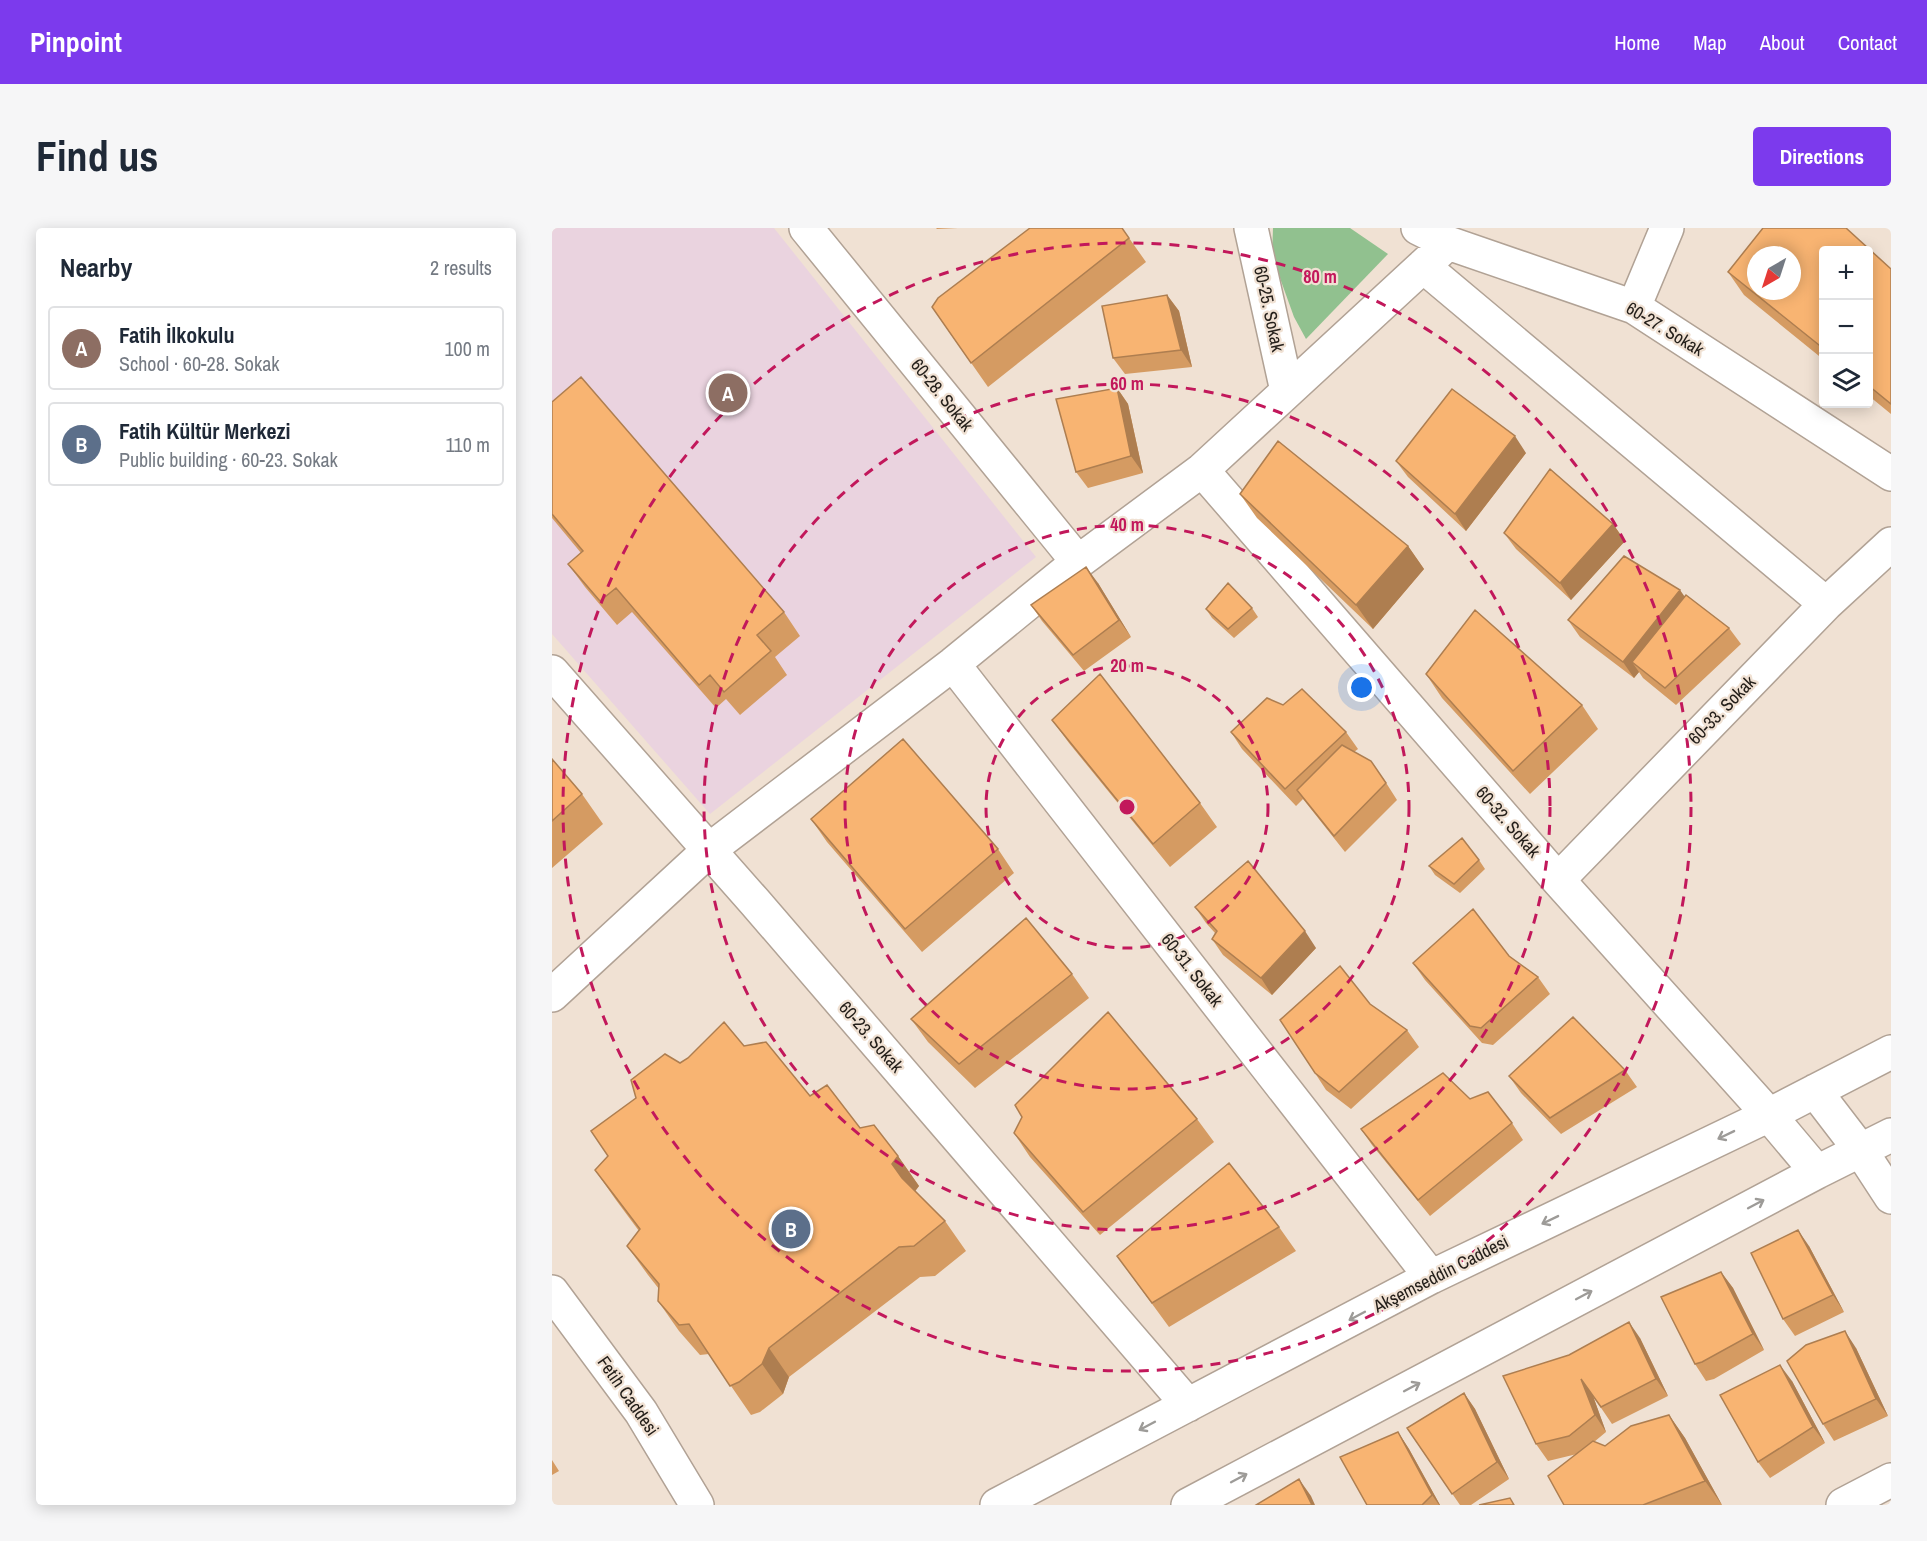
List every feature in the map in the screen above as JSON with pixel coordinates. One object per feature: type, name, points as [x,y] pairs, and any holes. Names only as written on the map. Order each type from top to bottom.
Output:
[{"type":"street","name":"60-28. Sokak","points":[[806,228],[1078,562]]},
{"type":"street","name":"60-25. Sokak","points":[[1251,228],[1287,391]]},
{"type":"street","name":"60-27. Sokak","points":[[1418,228],[1448,243],[1634,307],[1891,474]]},
{"type":"street","points":[[1634,307],[1667,228]]},
{"type":"street","points":[[552,995],[710,850],[953,664],[1078,562],[1202,470],[1448,243]]},
{"type":"street","points":[[1423,266],[1826,604]]},
{"type":"street","name":"60-32. Sokak","points":[[1202,470],[1558,880],[1768,1114],[1817,1172]]},
{"type":"street","name":"60-33. Sokak","points":[[1558,880],[1826,604],[1891,544]]},
{"type":"street","name":"60-31. Sokak","points":[[953,664],[1431,1277]]},
{"type":"street","name":"60-23. Sokak","points":[[552,672],[710,850],[1188,1405]]},
{"type":"street","name":"Akşemseddin Caddesi","points":[[996,1505],[1431,1277],[1891,1052]]},
{"type":"street","points":[[1815,1091],[1861,1151],[1891,1197]]},
{"type":"street","points":[[1188,1505],[1891,1135]]},
{"type":"street","name":"Fetih Caddesi","points":[[552,1292],[641,1412],[697,1505]]},
{"type":"street","points":[[1843,1505],[1891,1480]]},
{"type":"shaded area","points":[[552,228],[774,228],[1036,557],[710,814],[552,634]]},
{"type":"green space","points":[[1273,228],[1350,228],[1388,254],[1306,339],[1294,317],[1272,256]]},
{"type":"building","points":[[1030,228],[1122,228],[1129,238],[971,363],[932,307],[938,298]]},
{"type":"building","points":[[1763,228],[1846,228],[1866,246],[1819,246],[1819,345],[1763,300],[1801,300],[1801,246],[1749,246]]},
{"type":"building","points":[[1747,248],[1747,287],[1728,272]]},
{"type":"building","points":[[1873,253],[1891,269],[1891,404],[1873,389]]},
{"type":"building","points":[[1167,295],[1181,350],[1113,358],[1102,306]]},
{"type":"building","points":[[581,377],[784,612],[757,635],[771,651],[724,692],[710,675],[699,685],[616,588],[600,601],[568,564],[583,551],[552,514],[552,402]]},
{"type":"building","points":[[1117,388],[1131,456],[1076,472],[1056,399]]},
{"type":"building","points":[[1452,389],[1515,436],[1455,514],[1396,461]]},
{"type":"building","points":[[1278,441],[1408,546],[1356,605],[1240,494]]},
{"type":"building","points":[[1550,469],[1613,524],[1560,583],[1504,533]]},
{"type":"building","points":[[1624,556],[1680,590],[1623,662],[1568,620]]},
{"type":"building","points":[[1086,567],[1119,620],[1073,655],[1031,605]]},
{"type":"building","points":[[1228,583],[1252,608],[1228,629],[1206,609]]},
{"type":"building","points":[[1686,595],[1729,628],[1665,688],[1632,662]]},
{"type":"building","points":[[1475,610],[1582,705],[1513,771],[1426,674]]},
{"type":"building","points":[[1100,674],[1200,803],[1153,844],[1052,720]]},
{"type":"building","points":[[1302,689],[1346,732],[1285,789],[1231,732],[1267,698],[1283,705]]},
{"type":"building","points":[[903,739],[998,849],[905,929],[811,819]]},
{"type":"building","points":[[1342,745],[1371,761],[1386,783],[1334,836],[1297,790]]},
{"type":"building","points":[[552,759],[582,794],[552,821]]},
{"type":"building","points":[[1462,838],[1479,860],[1454,884],[1429,866]]},
{"type":"building","points":[[1248,861],[1305,931],[1261,978],[1212,939],[1217,931],[1195,907]]},
{"type":"building","points":[[1473,909],[1509,956],[1538,977],[1481,1028],[1470,1026],[1413,963]]},
{"type":"building","points":[[1026,918],[1072,974],[959,1064],[911,1019]]},
{"type":"building","points":[[1340,966],[1370,1004],[1407,1030],[1339,1092],[1315,1073],[1280,1020]]},
{"type":"building","points":[[1108,1012],[1197,1119],[1083,1212],[1014,1133],[1022,1117],[1015,1105]]},
{"type":"building","points":[[1573,1017],[1625,1070],[1550,1118],[1509,1076]]},
{"type":"building","points":[[724,1022],[744,1046],[766,1042],[810,1096],[827,1085],[860,1128],[874,1125],[898,1156],[892,1164],[902,1178],[945,1221],[914,1246],[899,1247],[769,1348],[762,1364],[739,1382],[730,1386],[689,1324],[679,1325],[658,1301],[659,1284],[627,1246],[640,1229],[595,1170],[608,1156],[591,1131],[636,1098],[631,1080],[665,1054],[680,1063]]},
{"type":"building","points":[[1443,1073],[1470,1099],[1488,1092],[1512,1123],[1418,1200],[1361,1129]]},
{"type":"building","points":[[1229,1163],[1279,1227],[1152,1303],[1117,1256]]},
{"type":"building","points":[[1798,1230],[1833,1295],[1783,1319],[1751,1253]]},
{"type":"building","points":[[1721,1272],[1753,1334],[1695,1364],[1661,1297]]},
{"type":"building","points":[[1629,1322],[1656,1379],[1601,1407],[1581,1379],[1595,1415],[1569,1436],[1536,1444],[1503,1376],[1569,1355]]},
{"type":"building","points":[[1845,1331],[1876,1399],[1823,1424],[1787,1361],[1806,1345]]},
{"type":"building","points":[[1780,1365],[1813,1427],[1758,1462],[1720,1395]]},
{"type":"building","points":[[1464,1393],[1497,1462],[1452,1494],[1407,1428]]},
{"type":"building","points":[[1669,1415],[1705,1481],[1643,1505],[1564,1505],[1548,1476],[1593,1441],[1605,1446],[1631,1426]]},
{"type":"building","points":[[1398,1432],[1432,1495],[1422,1505],[1367,1505],[1340,1457]]},
{"type":"building","points":[[1299,1479],[1312,1505],[1256,1505]]},
{"type":"building","points":[[1510,1498],[1514,1505],[1479,1505]]},
{"type":"place","name":"Fatih İlkokulu","points":[[728,393]]},
{"type":"place","name":"Fatih Kültür Merkezi","points":[[791,1229]]}]
